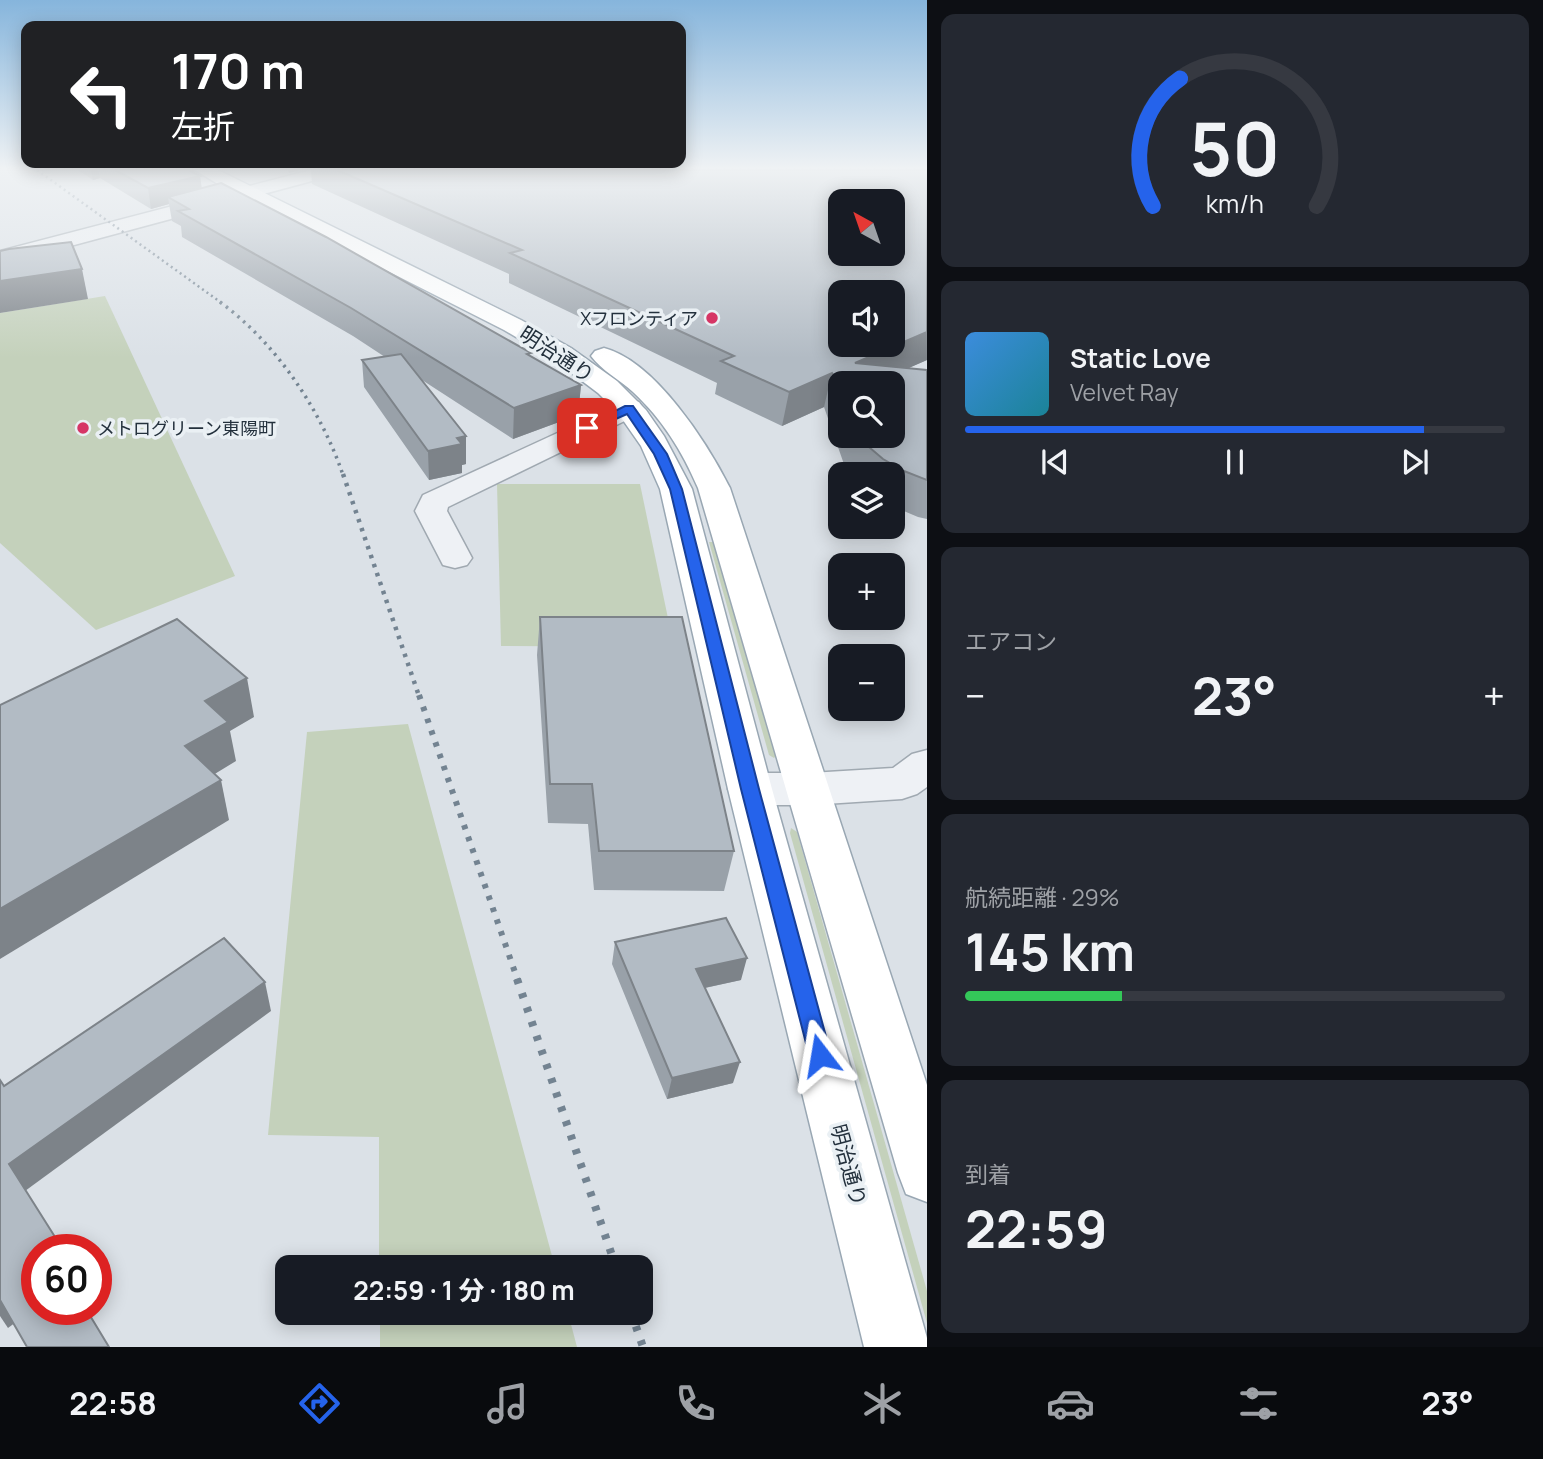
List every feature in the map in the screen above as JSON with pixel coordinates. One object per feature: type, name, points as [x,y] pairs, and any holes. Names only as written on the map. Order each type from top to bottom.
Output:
[{"type":"main road","name":"明治通り","points":[[341,233],[542,341],[586,369],[629,408],[660,454],[676,489],[750,789],[897,1347]]},
{"type":"main road","name":"明治通り","points":[[355,233],[567,333],[630,374],[661,401],[698,451],[714,488],[810,789],[927,1174]]},
{"type":"street","points":[[0,258],[83,233]]},
{"type":"street","points":[[455,558],[431,511],[434,502],[629,408]]},
{"type":"street","points":[[750,789],[810,789],[902,783],[927,765]]},
{"type":"green space","name":"メトログリーン東陽町","points":[[105,296],[235,576],[96,630],[0,543],[0,313]]},
{"type":"green space","points":[[497,484],[640,484],[674,647],[501,646]]},
{"type":"green space","points":[[709,542],[714,542],[776,756],[774,758],[769,755]]},
{"type":"green space","points":[[408,724],[552,1255],[379,1255],[379,1137],[268,1135],[307,732]]},
{"type":"green space","points":[[791,828],[797,832],[927,1291],[927,1323],[790,833]]},
{"type":"green space","points":[[380,1325],[571,1325],[577,1347],[380,1347]]},
{"type":"building","points":[[217,233],[318,233],[531,353],[527,354],[581,385],[514,408],[351,308]]},
{"type":"building","points":[[482,233],[828,233],[828,266],[905,266],[905,233],[927,233],[927,332],[905,341],[905,280],[828,280],[828,357],[869,357],[855,363],[927,370],[927,480],[905,471],[905,462],[888,462],[870,448],[905,448],[905,371],[828,371],[828,375],[789,392],[721,361],[734,356],[510,253],[522,250]]},
{"type":"building","points":[[71,242],[82,269],[0,281],[0,251]]},
{"type":"building","points":[[401,354],[466,436],[457,438],[462,444],[428,451],[362,360]]},
{"type":"building","points":[[540,617],[682,617],[734,851],[599,851],[592,784],[550,784]]},
{"type":"building","points":[[177,619],[247,678],[205,701],[228,722],[185,746],[221,780],[0,909],[0,705]]},
{"type":"building","points":[[726,918],[747,958],[696,969],[740,1062],[672,1078],[615,942]]},
{"type":"building","points":[[224,938],[265,982],[9,1164],[53,1234],[21,1234],[21,1325],[96,1325],[109,1347],[27,1347],[0,1300],[0,1080],[4,1086]]},
{"type":"railway","points":[[124,233],[223,304]]},
{"type":"railway","points":[[220,302],[260,337],[294,380],[322,426],[343,475]]},
{"type":"railway","points":[[343,474],[419,696]]},
{"type":"railway","points":[[419,695],[518,981]]},
{"type":"railway","points":[[517,979],[612,1255]]},
{"type":"railway","points":[[635,1325],[643,1347]]},
{"type":"place","name":"Xフロンティア","points":[[712,318]]},
{"type":"place","name":"メトログリーン東陽町","points":[[83,428]]},
{"type":"route","points":[[587,428],[629,408],[660,454],[676,489],[750,789],[820,1055]]}]
